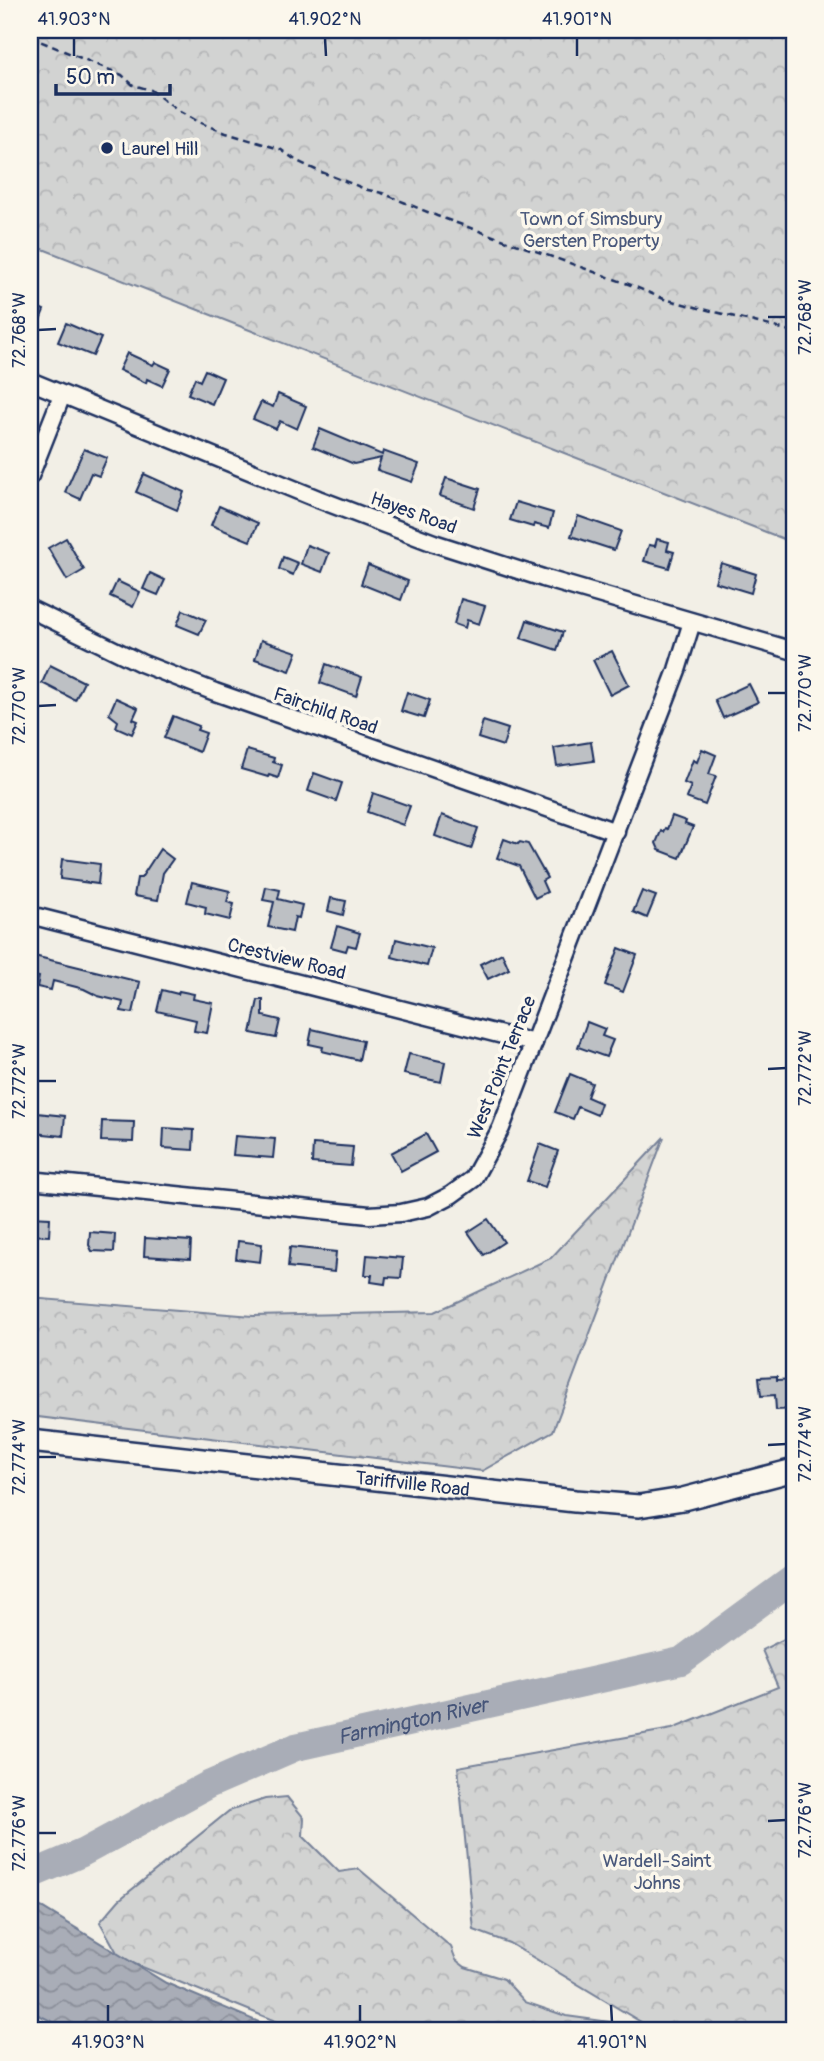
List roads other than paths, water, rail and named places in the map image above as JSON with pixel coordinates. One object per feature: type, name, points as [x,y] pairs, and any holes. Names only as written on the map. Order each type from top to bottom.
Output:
[{"type":"main road","name":"Tariffville Road","points":[[30,1441],[639,1506],[683,1499],[794,1470]]},
{"type":"street","name":"Hayes Road","points":[[30,381],[318,499],[434,543],[543,578],[794,651]]},
{"type":"street","points":[[30,476],[62,395]]},
{"type":"street","name":"Fairchild Road","points":[[30,609],[141,663],[215,692],[615,832]]},
{"type":"street","name":"West Point Terrace","points":[[30,1180],[369,1215],[401,1213],[428,1207],[473,1179],[501,1128],[677,670],[692,622]]},
{"type":"street","name":"Crestview Road","points":[[30,915],[534,1043]]},
{"type":"water","points":[[30,1903],[43,1908],[166,1983],[280,2031],[72,2031],[30,2011]]},
{"type":"waterway","name":"Farmington River","points":[[30,1875],[82,1853],[208,1785],[296,1747],[681,1661],[794,1578]]},
{"type":"place","name":"Laurel Hill","points":[[107,148]]},
{"type":"park label","name":"Town of Simsbury Gersten Property","points":[[591,229]]},
{"type":"park label","name":"Wardell-Saint Johns","points":[[657,1871]]}]
